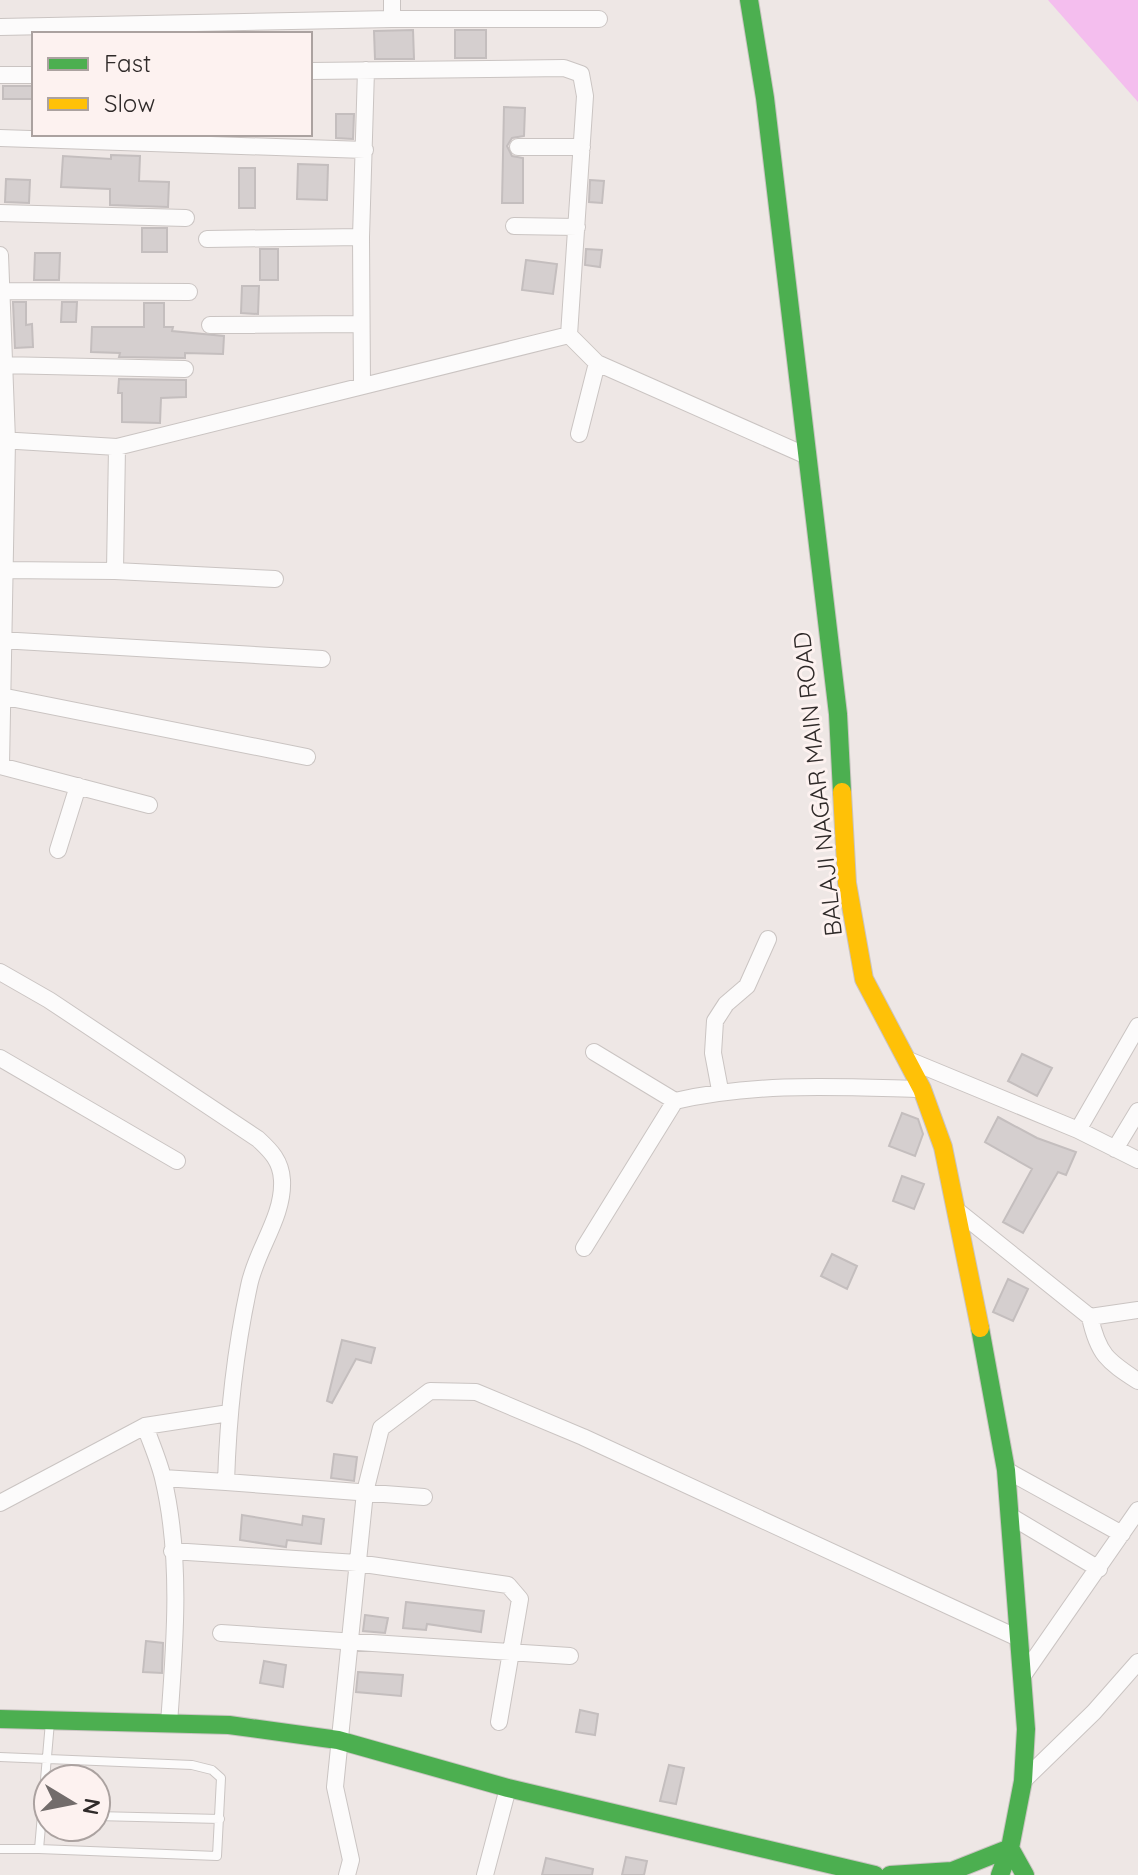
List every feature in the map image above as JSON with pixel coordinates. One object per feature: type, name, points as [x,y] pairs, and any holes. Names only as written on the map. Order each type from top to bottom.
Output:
[{"type":"street","points":[[392,0],[392,19]]},
{"type":"street","name":"BALAJI NAGAR MAIN ROAD","points":[[749,0],[765,98],[838,714],[847,883],[864,979],[922,1089],[943,1147],[959,1212],[1006,1470],[1026,1729],[1023,1781],[1010,1848],[1000,1875]]},
{"type":"street","points":[[0,27],[392,19],[599,19]]},
{"type":"street","points":[[362,384],[361,237],[366,70]]},
{"type":"street","points":[[312,71],[573,71],[581,74],[585,96],[569,335],[597,363],[807,456]]},
{"type":"street","points":[[0,75],[32,75]]},
{"type":"street","points":[[0,138],[365,150]]},
{"type":"street","points":[[518,147],[582,147]]},
{"type":"street","points":[[0,213],[186,218]]},
{"type":"street","points":[[514,226],[577,227]]},
{"type":"street","points":[[207,239],[361,237]]},
{"type":"street","points":[[0,255],[4,440],[0,766],[149,805]]},
{"type":"street","points":[[1,291],[189,292]]},
{"type":"street","points":[[210,325],[360,324]]},
{"type":"street","points":[[4,440],[117,447],[569,335]]},
{"type":"street","points":[[579,434],[597,363]]},
{"type":"street","points":[[2,365],[185,369]]},
{"type":"street","points":[[115,571],[117,447]]},
{"type":"street","points":[[3,570],[115,571],[275,579]]},
{"type":"street","points":[[1,640],[322,659]]},
{"type":"street","points":[[1,696],[307,757]]},
{"type":"street","points":[[58,850],[78,786]]},
{"type":"street","points":[[720,1090],[713,1053],[715,1021],[726,1004],[747,986],[768,939]]},
{"type":"street","points":[[0,972],[49,1000],[258,1139],[276,1155],[282,1179],[280,1205],[249,1283],[229,1413],[226,1482]]},
{"type":"street","points":[[1078,1130],[1138,1026]]},
{"type":"street","points":[[594,1052],[675,1101]]},
{"type":"street","points":[[0,1058],[177,1161]]},
{"type":"street","points":[[906,1059],[1078,1130],[1138,1160]]},
{"type":"street","points":[[584,1248],[675,1101],[720,1090],[793,1086],[922,1089]]},
{"type":"street","points":[[1115,1149],[1138,1111]]},
{"type":"street","points":[[959,1212],[1090,1317],[1096,1344],[1105,1357],[1138,1381]]},
{"type":"street","points":[[1090,1317],[1138,1310]]},
{"type":"street","points":[[347,1875],[351,1860],[335,1787],[365,1492],[381,1428],[430,1391],[476,1392],[583,1437],[1018,1638]]},
{"type":"street","points":[[0,1503],[145,1426],[229,1413]]},
{"type":"street","points":[[145,1426],[163,1478],[172,1551],[176,1634],[169,1723]]},
{"type":"street","points":[[1006,1470],[1122,1534]]},
{"type":"street","points":[[163,1478],[424,1497]]},
{"type":"street","points":[[1022,1677],[1138,1510]]},
{"type":"street","points":[[1012,1517],[1099,1569]]},
{"type":"street","points":[[172,1551],[357,1563],[508,1585],[520,1599],[499,1722]]},
{"type":"street","points":[[221,1633],[570,1656]]},
{"type":"street","points":[[1023,1781],[1094,1712],[1138,1662]]},
{"type":"street","points":[[0,1719],[229,1725],[338,1740],[814,1869],[875,1875]]},
{"type":"street","points":[[485,1875],[508,1788]]},
{"type":"street","points":[[890,1875],[955,1873],[976,1868],[1010,1848],[1025,1875]]},
{"type":"lane","points":[[47,1763],[50,1721]]},
{"type":"lane","points":[[0,1757],[47,1757],[212,1770],[221,1778],[217,1856],[0,1849]]},
{"type":"lane","points":[[112,1816],[220,1819]]},
{"type":"lane","points":[[39,1849],[40,1843]]},
{"type":"shaded area","points":[[1048,0],[1138,0],[1138,102]]},
{"type":"building","points":[[413,30],[414,59],[375,59],[374,31]]},
{"type":"building","points":[[455,30],[486,30],[486,58],[455,58]]},
{"type":"building","points":[[3,86],[32,86],[32,99],[3,99]]},
{"type":"building","points":[[504,107],[525,108],[524,136],[512,138],[507,146],[512,156],[523,158],[523,203],[502,203]]},
{"type":"building","points":[[336,114],[354,114],[353,139],[336,138]]},
{"type":"building","points":[[111,155],[140,156],[139,181],[169,182],[168,207],[110,205],[110,189],[61,187],[63,156],[111,159]]},
{"type":"building","points":[[298,164],[328,165],[327,200],[297,199]]},
{"type":"building","points":[[239,168],[255,168],[255,208],[239,208]]},
{"type":"building","points":[[6,179],[30,180],[29,203],[5,202]]},
{"type":"building","points":[[590,180],[604,181],[602,203],[589,202]]},
{"type":"building","points":[[142,228],[167,228],[167,252],[142,252]]},
{"type":"building","points":[[260,249],[278,249],[278,280],[260,280]]},
{"type":"building","points":[[586,249],[602,250],[600,267],[585,265]]},
{"type":"building","points":[[35,253],[60,253],[59,280],[34,280]]},
{"type":"building","points":[[526,260],[557,264],[553,294],[522,290]]},
{"type":"building","points":[[242,286],[259,286],[258,314],[241,313]]},
{"type":"building","points":[[13,302],[26,302],[26,325],[32,324],[33,347],[15,348]]},
{"type":"building","points":[[62,302],[77,302],[76,322],[61,322]]},
{"type":"building","points":[[144,303],[164,303],[164,327],[173,327],[172,331],[224,336],[223,354],[185,353],[185,358],[119,357],[120,353],[91,352],[92,327],[144,327]]},
{"type":"building","points":[[119,379],[186,380],[186,397],[161,398],[160,423],[122,422]]},
{"type":"building","points":[[1022,1054],[1052,1068],[1037,1096],[1008,1081]]},
{"type":"building","points":[[902,1113],[918,1119],[923,1134],[915,1156],[889,1146]]},
{"type":"building","points":[[998,1117],[1037,1138],[1076,1152],[1066,1175],[1058,1172],[1023,1233],[1003,1222],[1032,1169],[985,1142]]},
{"type":"building","points":[[902,1176],[924,1184],[914,1209],[893,1201]]},
{"type":"building","points":[[832,1254],[857,1266],[847,1289],[821,1276]]},
{"type":"building","points":[[1008,1279],[1028,1289],[1013,1321],[993,1312]]},
{"type":"building","points":[[342,1340],[375,1348],[371,1363],[356,1359],[332,1403],[327,1401]]},
{"type":"building","points":[[334,1454],[357,1457],[354,1481],[331,1478]]},
{"type":"building","points":[[242,1515],[302,1525],[303,1516],[324,1519],[321,1544],[287,1540],[286,1547],[240,1540]]},
{"type":"building","points":[[406,1602],[484,1611],[481,1632],[427,1624],[426,1630],[403,1628]]},
{"type":"building","points":[[365,1615],[388,1618],[385,1633],[363,1631]]},
{"type":"building","points":[[146,1641],[163,1643],[162,1673],[143,1672]]},
{"type":"building","points":[[264,1661],[286,1665],[283,1687],[260,1683]]},
{"type":"building","points":[[358,1672],[403,1675],[401,1696],[356,1692]]},
{"type":"building","points":[[580,1710],[598,1714],[595,1735],[576,1732]]},
{"type":"building","points":[[669,1765],[684,1768],[676,1804],[660,1801]]},
{"type":"building","points":[[626,1857],[647,1861],[644,1875],[622,1875]]},
{"type":"building","points":[[546,1858],[593,1869],[592,1875],[542,1875]]},
{"type":"traffic: fast","points":[[749,0],[765,98],[838,714],[842,792]]},
{"type":"traffic: fast","points":[[980,1328],[1006,1470],[1026,1729],[1023,1781],[1010,1848],[1000,1875]]},
{"type":"traffic: fast","points":[[0,1719],[229,1725],[338,1740],[508,1788],[875,1875]]},
{"type":"traffic: fast","points":[[890,1875],[952,1871],[1010,1848],[1025,1875]]},
{"type":"traffic: slow","points":[[842,792],[847,883],[864,979],[922,1089],[943,1147],[980,1328]]}]
